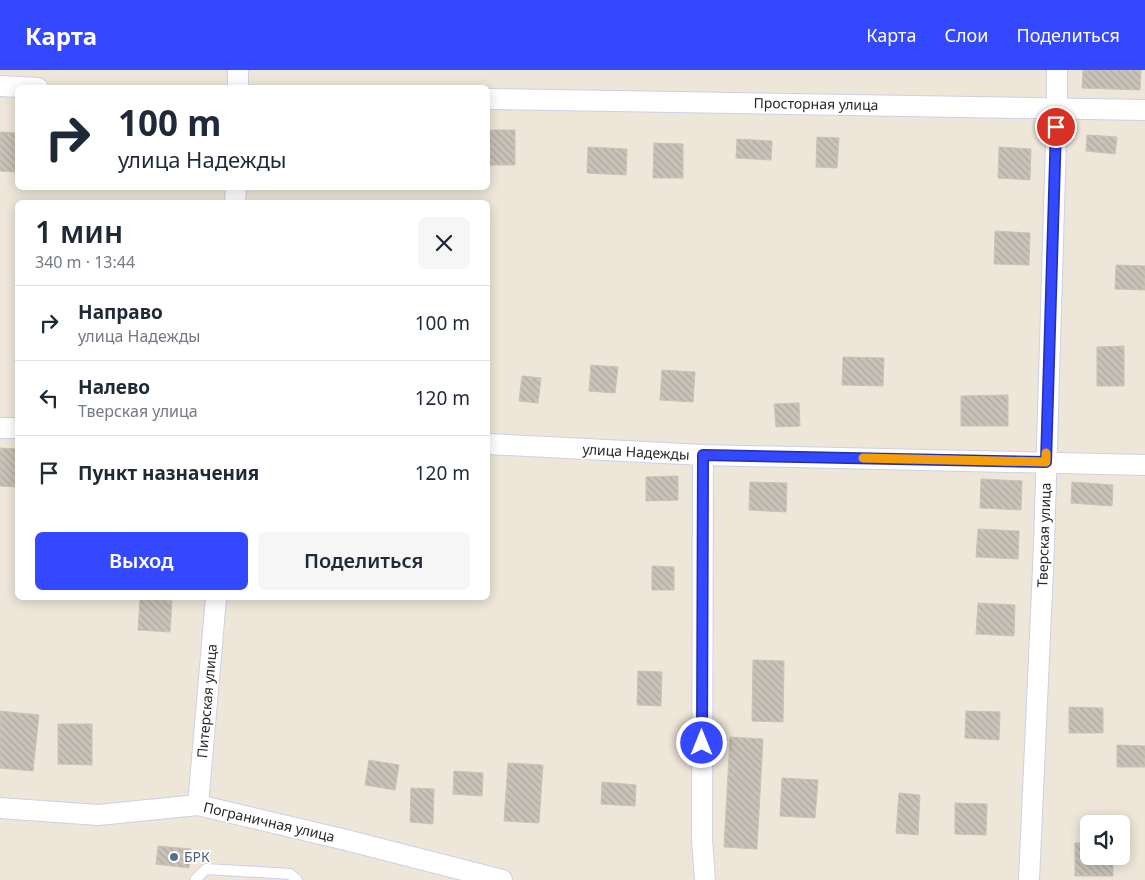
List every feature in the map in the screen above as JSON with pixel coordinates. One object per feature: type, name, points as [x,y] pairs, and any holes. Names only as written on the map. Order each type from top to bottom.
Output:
[{"type":"street","points":[[238,70],[238,85]]},
{"type":"street","name":"Тверская улица","points":[[1029,880],[1046,462],[1057,70]]},
{"type":"street","points":[[0,86],[15,87]]},
{"type":"street","name":"Просторная улица","points":[[490,99],[1057,107],[1145,110]]},
{"type":"street","points":[[0,428],[15,428]]},
{"type":"street","name":"улица Надежды","points":[[490,444],[703,455],[1145,465]]},
{"type":"street","points":[[703,455],[702,839],[704,880]]},
{"type":"street","name":"Питерская улица","points":[[198,805],[216,600]]},
{"type":"street","name":"Пограничная улица","points":[[0,808],[98,815],[198,805],[502,880]]},
{"type":"lane","points":[[195,880],[206,869],[290,874],[297,880]]},
{"type":"building","points":[[1083,70],[1141,70],[1140,90],[1082,88]]},
{"type":"building","points":[[490,130],[515,130],[515,165],[490,165]]},
{"type":"building","points":[[0,132],[15,133],[15,172],[0,171]]},
{"type":"building","points":[[1087,135],[1117,137],[1115,154],[1086,151]]},
{"type":"building","points":[[817,137],[839,138],[837,168],[816,167]]},
{"type":"building","points":[[737,139],[772,141],[771,160],[736,158]]},
{"type":"building","points":[[654,143],[683,144],[683,178],[653,178]]},
{"type":"building","points":[[588,147],[627,149],[626,175],[587,173]]},
{"type":"building","points":[[999,147],[1031,149],[1030,180],[998,178]]},
{"type":"building","points":[[995,231],[1030,233],[1029,265],[994,264]]},
{"type":"building","points":[[1116,265],[1145,266],[1145,290],[1115,289]]},
{"type":"building","points":[[1124,346],[1124,386],[1097,386],[1097,347]]},
{"type":"building","points":[[843,357],[884,358],[883,386],[842,385]]},
{"type":"building","points":[[591,365],[618,367],[615,393],[589,391]]},
{"type":"building","points":[[662,370],[695,372],[693,402],[660,400]]},
{"type":"building","points":[[522,376],[541,378],[538,403],[519,401]]},
{"type":"building","points":[[1008,395],[1008,426],[961,426],[961,396]]},
{"type":"building","points":[[799,403],[800,426],[776,427],[774,404]]},
{"type":"building","points":[[0,448],[15,449],[15,487],[0,486]]},
{"type":"building","points":[[678,476],[678,500],[646,501],[646,477]]},
{"type":"building","points":[[981,479],[1022,481],[1021,510],[980,508]]},
{"type":"building","points":[[750,482],[787,483],[786,512],[749,510]]},
{"type":"building","points":[[1072,482],[1113,485],[1112,506],[1071,503]]},
{"type":"building","points":[[978,529],[1019,531],[1018,559],[976,557]]},
{"type":"building","points":[[652,566],[674,567],[674,590],[652,590]]},
{"type":"building","points":[[140,600],[172,601],[170,632],[138,630]]},
{"type":"building","points":[[978,603],[1015,605],[1014,636],[976,634]]},
{"type":"building","points":[[753,660],[784,661],[783,722],[752,721]]},
{"type":"building","points":[[638,671],[662,672],[661,706],[637,705]]},
{"type":"building","points":[[1069,707],[1103,708],[1103,733],[1069,733]]},
{"type":"building","points":[[0,711],[39,715],[33,771],[0,768]]},
{"type":"building","points":[[966,711],[1000,712],[999,740],[965,738]]},
{"type":"building","points":[[58,724],[92,724],[92,765],[58,764]]},
{"type":"building","points":[[730,737],[763,739],[757,849],[724,847]]},
{"type":"building","points":[[1117,745],[1145,746],[1145,767],[1117,767]]},
{"type":"building","points":[[369,760],[399,765],[395,790],[365,785]]},
{"type":"building","points":[[508,763],[543,765],[539,823],[504,821]]},
{"type":"building","points":[[454,771],[483,773],[482,796],[453,794]]},
{"type":"building","points":[[782,778],[818,780],[815,818],[780,816]]},
{"type":"building","points":[[602,782],[636,785],[635,806],[601,804]]},
{"type":"building","points":[[411,788],[434,789],[433,824],[410,822]]},
{"type":"building","points":[[899,793],[920,795],[918,835],[896,833]]},
{"type":"building","points":[[955,803],[987,804],[986,835],[955,834]]},
{"type":"building","points":[[1075,843],[1080,843],[1080,865],[1113,865],[1113,876],[1075,876]]},
{"type":"building","name":"БРК","points":[[158,846],[191,849],[189,868],[156,864]]},
{"type":"slow traffic","points":[[863,458],[1046,462],[1046,453]]},
{"type":"place","name":"БРК","points":[[174,857]]},
{"type":"route","points":[[702,743],[703,455],[1046,462],[1056,127]]}]
